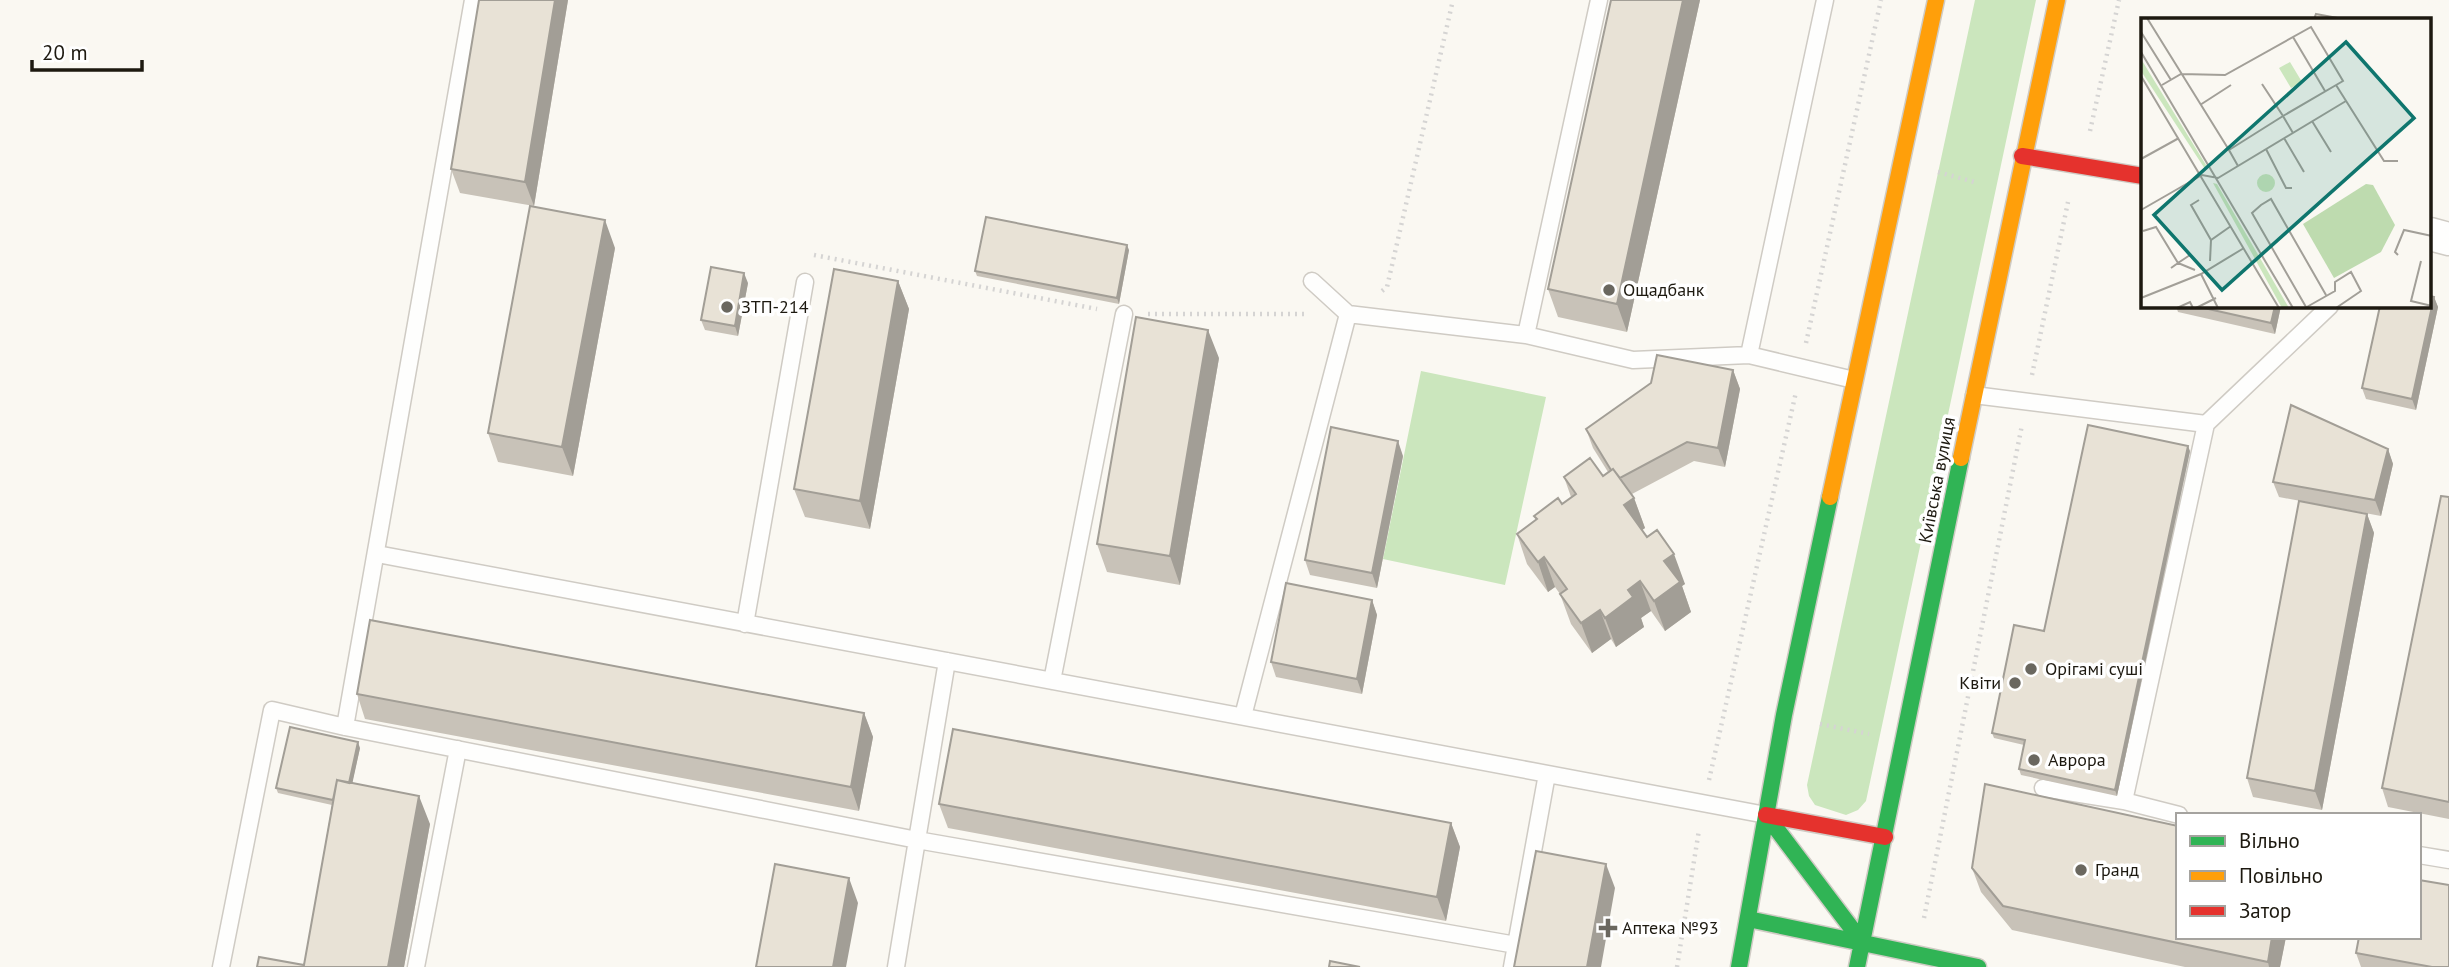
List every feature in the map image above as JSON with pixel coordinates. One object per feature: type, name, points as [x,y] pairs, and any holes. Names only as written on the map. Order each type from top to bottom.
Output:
[{"type":"main road","points":[[1739,967],[1784,715],[1936,0]]},
{"type":"main road","name":"Київська вулиця","points":[[1857,967],[2056,0]]},
{"type":"main road","points":[[2022,156],[2141,176]]},
{"type":"main road","points":[[1766,815],[1885,837]]},
{"type":"main road","points":[[1766,815],[1862,942]]},
{"type":"main road","points":[[1748,919],[1978,967]]},
{"type":"street","points":[[2432,235],[2449,239]]},
{"type":"lane","points":[[345,727],[473,0]]},
{"type":"lane","points":[[1526,335],[1599,0]]},
{"type":"lane","points":[[1749,355],[1825,0]]},
{"type":"lane","points":[[1312,281],[1348,314],[1526,335],[1633,360],[1749,355],[1854,380]]},
{"type":"lane","points":[[745,624],[805,282]]},
{"type":"lane","points":[[2124,801],[2206,424],[2328,308]]},
{"type":"lane","points":[[1052,681],[1125,314]]},
{"type":"lane","points":[[1243,716],[1348,314]]},
{"type":"lane","points":[[1974,395],[2206,424]]},
{"type":"lane","points":[[377,554],[1766,815]]},
{"type":"lane","points":[[896,967],[947,661]]},
{"type":"lane","points":[[221,967],[272,710],[345,727],[917,840],[1516,945]]},
{"type":"lane","points":[[416,967],[458,749]]},
{"type":"lane","points":[[1512,967],[1547,774]]},
{"type":"lane","points":[[2043,788],[2124,801],[2176,814]]},
{"type":"lane","points":[[2421,855],[2449,860]]},
{"type":"path","points":[[809,254],[1125,314],[1348,314],[1387,287],[1453,0]]},
{"type":"path","points":[[1938,173],[1984,184]]},
{"type":"path","points":[[1677,967],[1704,803],[1728,701]]},
{"type":"path","points":[[1820,724],[1880,736]]},
{"type":"path","points":[[1923,919],[1957,755]]},
{"type":"green space","points":[[1975,0],[2036,0],[1866,801],[1858,810],[1846,815],[1815,805],[1809,796],[1807,785]]},
{"type":"green space","points":[[1421,371],[1546,397],[1505,585],[1383,559]]},
{"type":"building","points":[[479,0],[555,0],[525,182],[451,169]]},
{"type":"building","points":[[1611,0],[1683,0],[1617,304],[1548,289]]},
{"type":"building","points":[[2316,14],[2338,18],[2314,18]]},
{"type":"building","points":[[530,206],[605,220],[562,447],[488,433]]},
{"type":"building","points":[[986,217],[1127,245],[1117,298],[975,271]]},
{"type":"building","name":"ЗТП-214","points":[[711,267],[744,273],[735,326],[701,320]]},
{"type":"building","points":[[834,269],[898,281],[860,501],[794,489]]},
{"type":"building","points":[[2204,308],[2275,308],[2271,323]]},
{"type":"building","points":[[2380,308],[2432,308],[2412,399],[2362,388]]},
{"type":"building","points":[[1136,317],[1208,330],[1170,556],[1097,544]]},
{"type":"building","points":[[1657,355],[1733,370],[1718,448],[1687,442],[1620,478],[1611,470],[1586,429],[1651,383]]},
{"type":"building","points":[[2291,405],[2388,449],[2375,500],[2273,482]]},
{"type":"building","points":[[2088,425],[2188,446],[2115,790],[2019,769],[2025,740],[1992,733],[2014,625],[2044,631]]},
{"type":"building","points":[[1331,427],[1398,441],[1372,573],[1305,560]]},
{"type":"building","points":[[1590,458],[1603,476],[1613,469],[1634,498],[1624,505],[1647,537],[1657,530],[1674,554],[1664,561],[1680,582],[1654,601],[1640,581],[1628,590],[1633,597],[1605,618],[1600,610],[1581,623],[1560,594],[1567,589],[1544,557],[1538,562],[1517,534],[1537,519],[1534,516],[1558,498],[1562,504],[1576,494],[1564,477]]},
{"type":"building","points":[[2441,496],[2449,497],[2449,802],[2382,788]]},
{"type":"building","points":[[2299,501],[2367,514],[2315,791],[2247,778]]},
{"type":"building","points":[[1286,583],[1372,600],[1357,679],[1271,662]]},
{"type":"building","points":[[370,620],[864,713],[851,787],[357,694]]},
{"type":"building","points":[[290,727],[358,742],[349,783],[337,780],[333,800],[276,788]]},
{"type":"building","points":[[953,729],[1451,823],[1437,897],[939,804]]},
{"type":"building","points":[[337,780],[419,796],[388,967],[257,967],[259,957],[304,965]]},
{"type":"building","name":"Гранд","points":[[1985,784],[2176,826],[2176,939],[2272,939],[2268,962],[2003,906],[1972,868]]},
{"type":"building","points":[[1536,851],[1606,864],[1587,967],[1514,967]]},
{"type":"building","points":[[775,864],[849,878],[833,967],[756,967]]},
{"type":"building","points":[[2421,880],[2449,885],[2449,967],[2432,967],[2356,953],[2359,939],[2421,939]]},
{"type":"building","points":[[1330,961],[1360,967],[1329,967]]},
{"type":"traffic: fast","points":[[1857,967],[1961,458]]},
{"type":"traffic: fast","points":[[1739,967],[1784,715],[1830,497]]},
{"type":"traffic: fast","points":[[1766,815],[1862,942]]},
{"type":"traffic: fast","points":[[1748,919],[1978,967]]},
{"type":"traffic: slow","points":[[1830,497],[1936,0]]},
{"type":"traffic: slow","points":[[1961,458],[2057,0]]},
{"type":"traffic: jam","points":[[2022,156],[2141,176]]},
{"type":"traffic: jam","points":[[1766,815],[1885,837]]},
{"type":"place","name":"Ощадбанк","points":[[1609,290]]},
{"type":"place","name":"ЗТП-214","points":[[727,307]]},
{"type":"place","name":"Орігамі суші","points":[[2031,669]]},
{"type":"place","name":"Квiти","points":[[2015,683]]},
{"type":"place","name":"Аврора","points":[[2034,760]]},
{"type":"place","name":"Гранд","points":[[2081,870]]},
{"type":"place","name":"Аптека №93","points":[[1608,928]]}]
